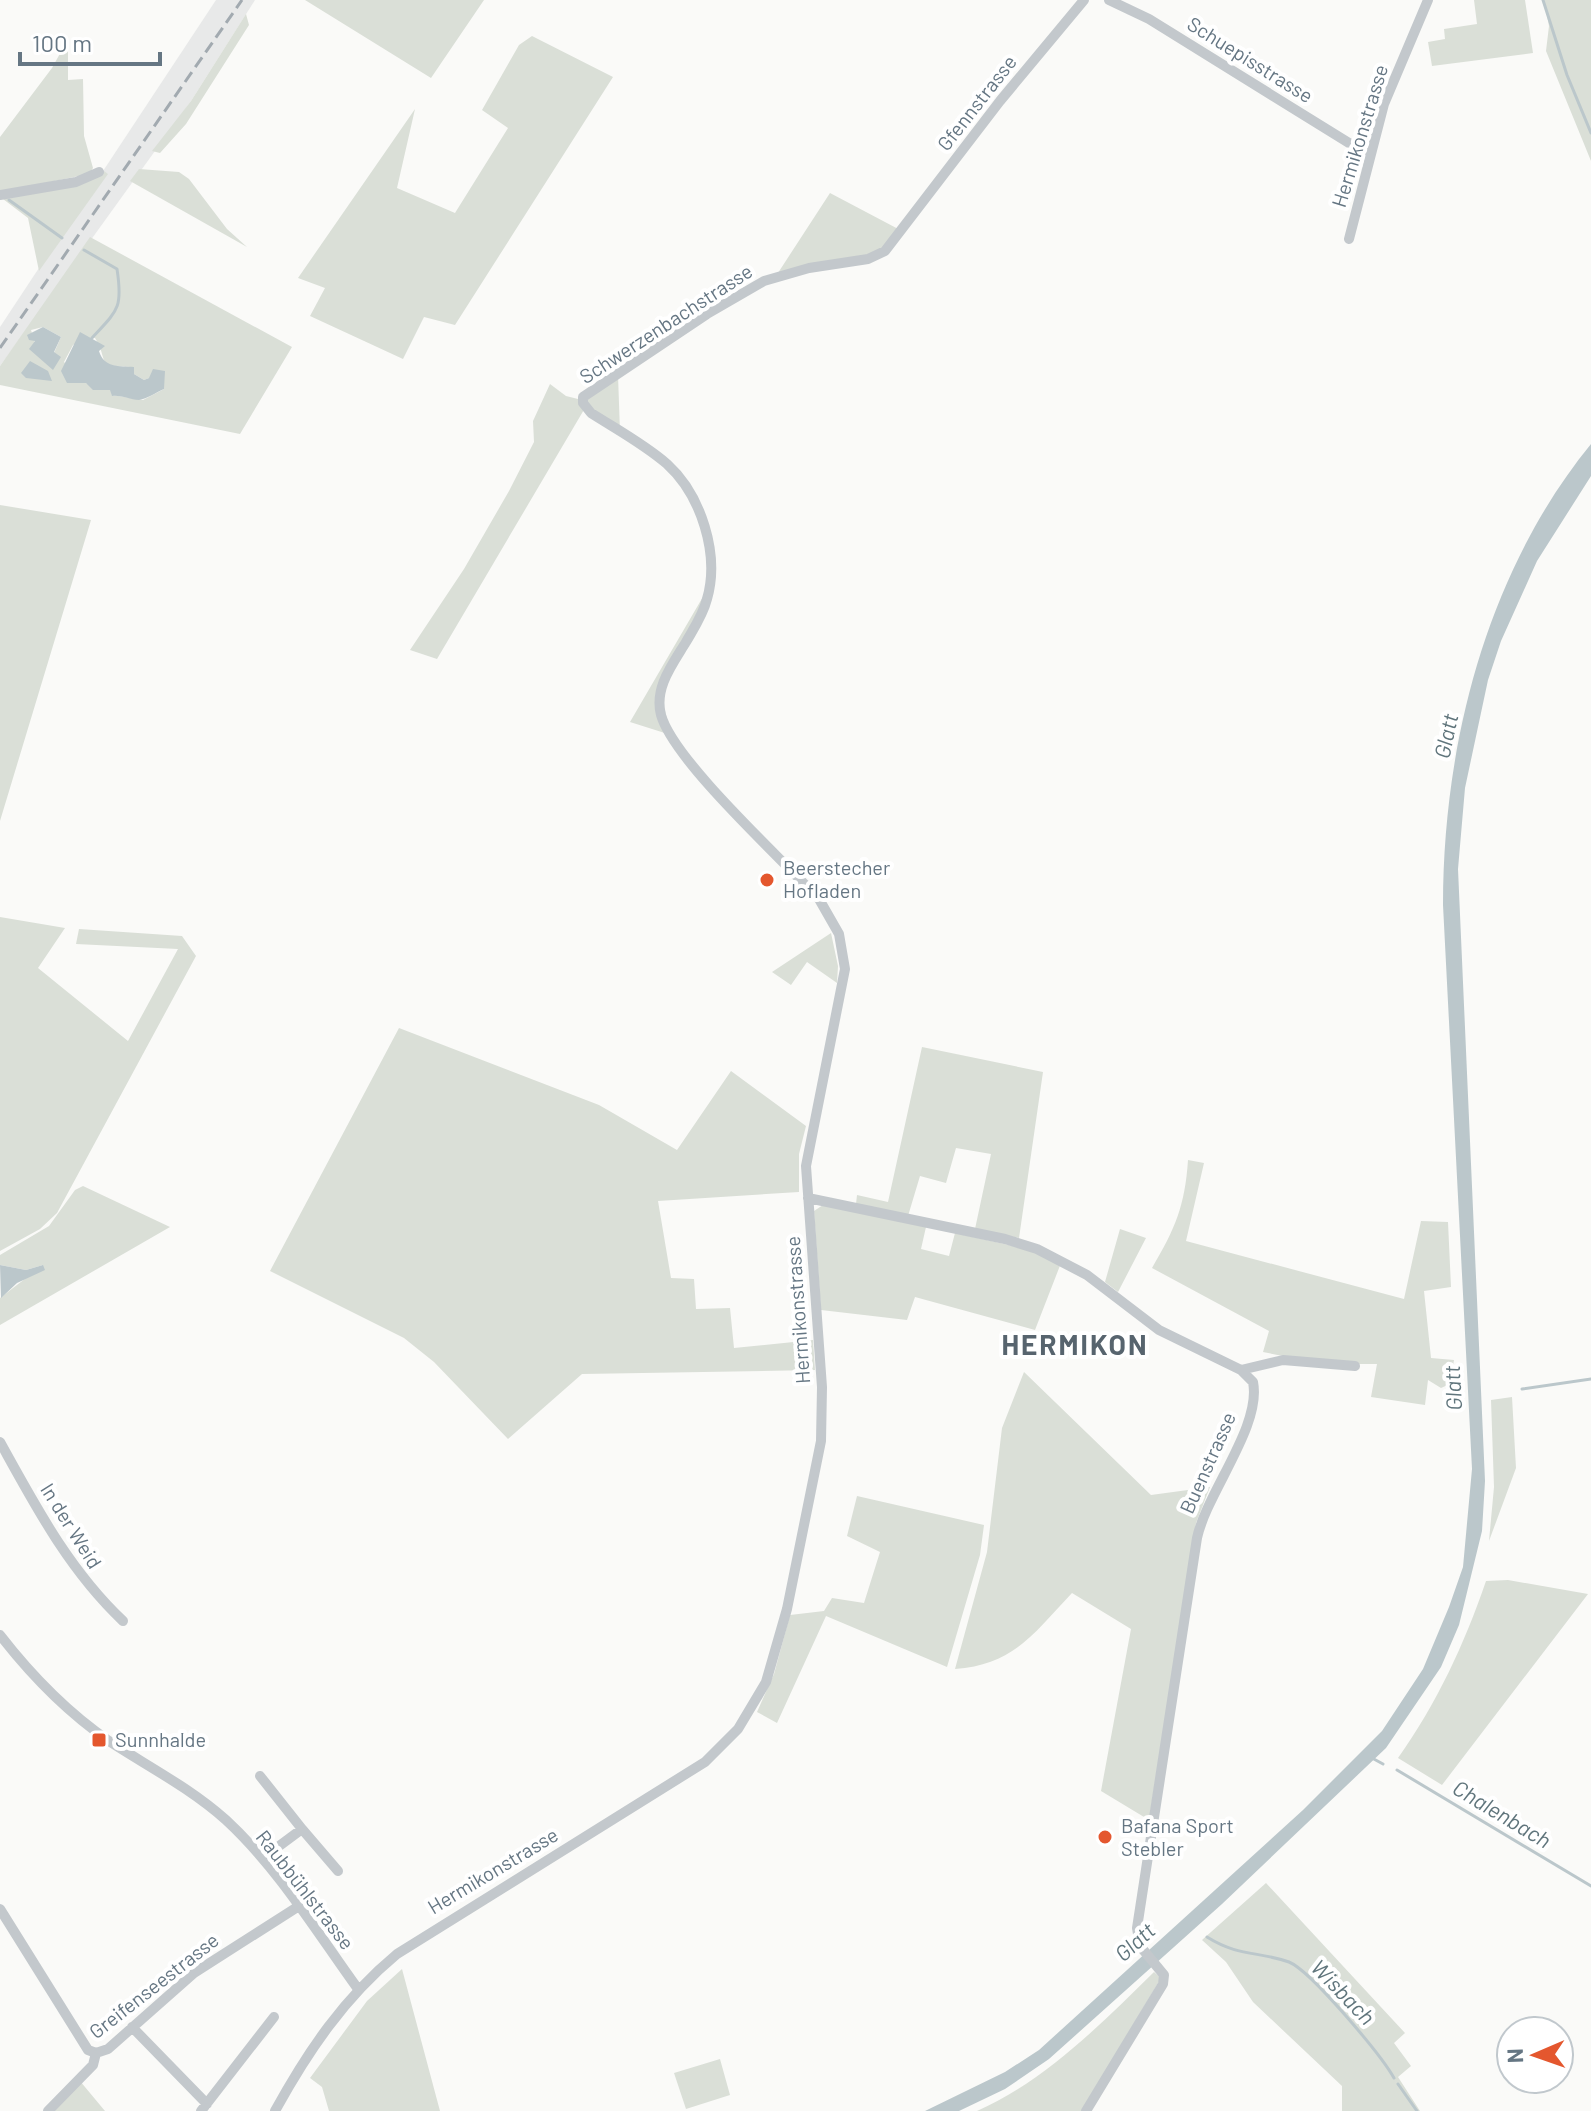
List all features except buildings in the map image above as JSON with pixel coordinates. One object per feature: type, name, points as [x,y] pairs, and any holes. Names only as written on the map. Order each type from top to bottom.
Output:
[{"type":"street","name":"Gfennstrasse","points":[[902,231],[1000,101],[1084,0]]},
{"type":"street","name":"Schuepisstrasse","points":[[1109,0],[1158,24],[1370,156]]},
{"type":"street","name":"Hermikonstrasse","points":[[1349,239],[1384,104],[1428,0]]},
{"type":"street","points":[[0,195],[76,182],[99,172]]},
{"type":"street","name":"Schwerzenbachstrasse","points":[[583,400],[590,390],[751,288],[792,272],[876,256],[902,231]]},
{"type":"street","name":"Hermikonstrasse","points":[[275,2111],[328,2025],[358,1989],[416,1940],[705,1762],[738,1729],[757,1700],[779,1644],[820,1458],[822,1387],[807,1157],[844,989],[845,960],[839,934],[819,899],[686,757],[664,723],[659,702],[664,680],[707,600],[711,583],[708,541],[697,508],[679,478],[658,457],[591,413],[583,400]]},
{"type":"street","points":[[808,1198],[1037,1249],[1087,1275],[1181,1343],[1241,1370],[1283,1360],[1323,1366],[1355,1366]]},
{"type":"street","name":"Buenstrasse","points":[[1086,2111],[1163,1984],[1164,1975],[1143,1950],[1137,1928],[1197,1538],[1205,1509],[1239,1444],[1254,1395],[1252,1378],[1241,1370]]},
{"type":"street","name":"In der Weid","points":[[0,1442],[69,1561],[90,1590],[123,1621]]},
{"type":"street","name":"Raubbühlstrasse","points":[[0,1635],[67,1708],[111,1742],[184,1787],[226,1820],[263,1858],[358,1989]]},
{"type":"street","points":[[260,1776],[338,1871]]},
{"type":"street","points":[[263,1858],[302,1829]]},
{"type":"street","name":"Greifenseestrasse","points":[[48,2111],[93,2065],[96,2053],[108,2049],[194,1973],[299,1906]]},
{"type":"street","points":[[0,1909],[88,2050],[96,2053]]},
{"type":"street","points":[[132,2027],[204,2107],[274,2017]]},
{"type":"shaded area","points":[[216,0],[255,0],[191,101],[0,366],[0,327]]},
{"type":"shaded area","points":[[305,0],[484,0],[431,78]]},
{"type":"shaded area","points":[[1474,0],[1525,0],[1533,53],[1432,66],[1428,42],[1445,39],[1444,29],[1477,24]]},
{"type":"shaded area","points":[[1544,0],[1591,0],[1591,161],[1546,51],[1549,26]]},
{"type":"shaded area","points":[[246,14],[249,25],[186,124],[160,153],[152,151],[191,101]]},
{"type":"shaded area","points":[[532,36],[613,77],[455,325],[424,317],[403,359],[310,316],[325,288],[298,278],[415,109],[397,188],[455,213],[508,128],[482,110],[519,45]]},
{"type":"shaded area","points":[[68,39],[68,80],[83,79],[84,136],[93,168],[89,174],[0,192],[0,137],[52,68]]},
{"type":"shaded area","points":[[139,169],[179,172],[189,179],[227,229],[247,247],[130,181]]},
{"type":"shaded area","points":[[104,171],[108,174],[39,271],[28,218],[3,199]]},
{"type":"shaded area","points":[[830,193],[902,231],[885,251],[776,276]]},
{"type":"shaded area","points":[[90,237],[292,347],[240,434],[0,385],[0,366]],"holes":[[[43,327],[61,337],[54,353],[35,343],[31,330]],[[87,338],[95,338],[108,364],[134,367],[134,374],[144,380],[149,378],[164,389],[143,400],[112,395],[111,390],[86,383],[64,362],[73,345]]]},
{"type":"shaded area","points":[[43,327],[61,337],[54,352],[61,357],[53,370],[29,349],[35,341],[29,340],[27,335]]},
{"type":"shaded area","points":[[80,332],[105,346],[99,351],[104,361],[134,367],[134,374],[144,380],[149,378],[153,369],[165,371],[164,389],[139,400],[112,396],[110,390],[93,390],[86,383],[67,383],[61,371]]},
{"type":"shaded area","points":[[30,361],[48,371],[52,381],[26,378],[21,373]]},
{"type":"shaded area","points":[[618,375],[620,432],[585,408],[437,659],[410,650],[464,569],[509,491],[534,442],[533,421],[550,384],[566,396],[582,400]]},
{"type":"shaded area","name":"Glatt","points":[[1591,444],[1591,476],[1537,561],[1501,641],[1488,680],[1465,788],[1458,869],[1485,1481],[1482,1531],[1459,1625],[1441,1667],[1386,1748],[1222,1904],[1049,2059],[1005,2089],[959,2111],[925,2111],[1005,2072],[1039,2050],[1303,1810],[1382,1731],[1423,1669],[1449,1607],[1463,1567],[1472,1469],[1443,905],[1445,844],[1452,782],[1478,661],[1499,602],[1524,546],[1555,493]]},
{"type":"shaded area","points":[[0,505],[91,520],[0,821]]},
{"type":"shaded area","points":[[711,583],[660,691],[671,735],[630,722]]},
{"type":"shaded area","points":[[0,917],[65,928],[38,968],[128,1041],[178,949],[76,944],[79,929],[182,936],[196,956],[57,1213],[40,1229],[0,1251]]},
{"type":"shaded area","points":[[831,933],[838,966],[837,983],[807,962],[791,985],[772,972]]},
{"type":"shaded area","points":[[399,1028],[599,1105],[677,1150],[731,1071],[806,1126],[799,1154],[799,1192],[658,1201],[671,1278],[694,1279],[696,1309],[730,1308],[734,1348],[813,1340],[815,1370],[582,1374],[508,1439],[434,1362],[404,1338],[270,1271]]},
{"type":"shaded area","points":[[922,1047],[1043,1072],[1019,1238],[975,1229],[991,1154],[956,1148],[946,1183],[920,1176],[908,1216],[856,1204],[857,1195],[888,1202]]},
{"type":"shaded area","points":[[1188,1160],[1204,1163],[1186,1241],[1404,1299],[1421,1221],[1448,1222],[1451,1287],[1424,1291],[1431,1358],[1454,1360],[1450,1384],[1441,1388],[1428,1380],[1425,1405],[1371,1397],[1377,1364],[1323,1364],[1263,1352],[1269,1331],[1152,1268],[1178,1217]]},
{"type":"shaded area","points":[[83,1186],[170,1227],[0,1325],[0,1298],[43,1265],[26,1270],[0,1265],[0,1255],[49,1226],[75,1190]]},
{"type":"shaded area","points":[[823,1205],[926,1227],[921,1249],[949,1256],[955,1233],[1031,1250],[1061,1263],[1035,1330],[915,1297],[907,1320],[821,1310],[814,1211]]},
{"type":"shaded area","points":[[1120,1229],[1146,1238],[1118,1292],[1105,1282]]},
{"type":"shaded area","points":[[0,1265],[26,1270],[43,1265],[45,1270],[17,1283],[1,1298]]},
{"type":"shaded area","points":[[1024,1372],[1151,1495],[1210,1487],[1196,1523],[1149,1820],[1101,1791],[1131,1629],[1072,1593],[1034,1634],[1008,1654],[993,1661],[955,1669],[987,1552],[1002,1428]]},
{"type":"shaded area","points":[[1512,1397],[1516,1468],[1489,1541],[1494,1487],[1491,1400]]},
{"type":"shaded area","points":[[857,1496],[984,1525],[980,1555],[947,1667],[826,1616],[777,1723],[757,1712],[774,1674],[790,1615],[824,1611],[832,1598],[864,1603],[880,1552],[847,1536]]},
{"type":"shaded area","points":[[1508,1580],[1588,1594],[1442,1785],[1398,1758],[1448,1673],[1486,1581]]},
{"type":"shaded area","points":[[1266,1883],[1405,2033],[1394,2043],[1411,2066],[1398,2077],[1420,2111],[1342,2111],[1342,2086],[1253,2002],[1226,1962],[1202,1940]]},
{"type":"shaded area","points":[[402,1969],[440,2111],[329,2111],[322,2087],[310,2078],[367,2001]]},
{"type":"shaded area","points":[[1154,1972],[1161,1978],[1082,2111],[977,2111],[1002,2099],[1049,2068]]},
{"type":"shaded area","points":[[720,2059],[730,2095],[686,2109],[674,2073]]},
{"type":"shaded area","points":[[80,2081],[105,2111],[51,2111]]},
{"type":"waterway","points":[[1543,0],[1567,75],[1591,133]]},
{"type":"waterway","points":[[9,200],[62,238]]},
{"type":"waterway","points":[[84,250],[117,269],[119,282],[116,308],[92,338]]},
{"type":"waterway","points":[[1522,1389],[1591,1379]]},
{"type":"waterway","name":"Chalenbach","points":[[1372,1758],[1383,1764]]},
{"type":"waterway","name":"Chalenbach","points":[[1397,1770],[1591,1886]]},
{"type":"waterway","name":"Wisbach","points":[[1207,1937],[1229,1948],[1289,1962],[1299,1969],[1345,2015],[1394,2078]]},
{"type":"waterway","name":"Wisbach","points":[[1398,2084],[1417,2111]]},
{"type":"railway","points":[[0,348],[242,0]]},
{"type":"place","name":"Beerstecher Hofladen","points":[[767,880]]},
{"type":"place","name":"Sunnhalde","points":[[99,1740]]},
{"type":"place","name":"Bafana Sport Stebler","points":[[1105,1837]]},
{"type":"district","name":"HERMIKON","points":[[1075,1345]]}]
